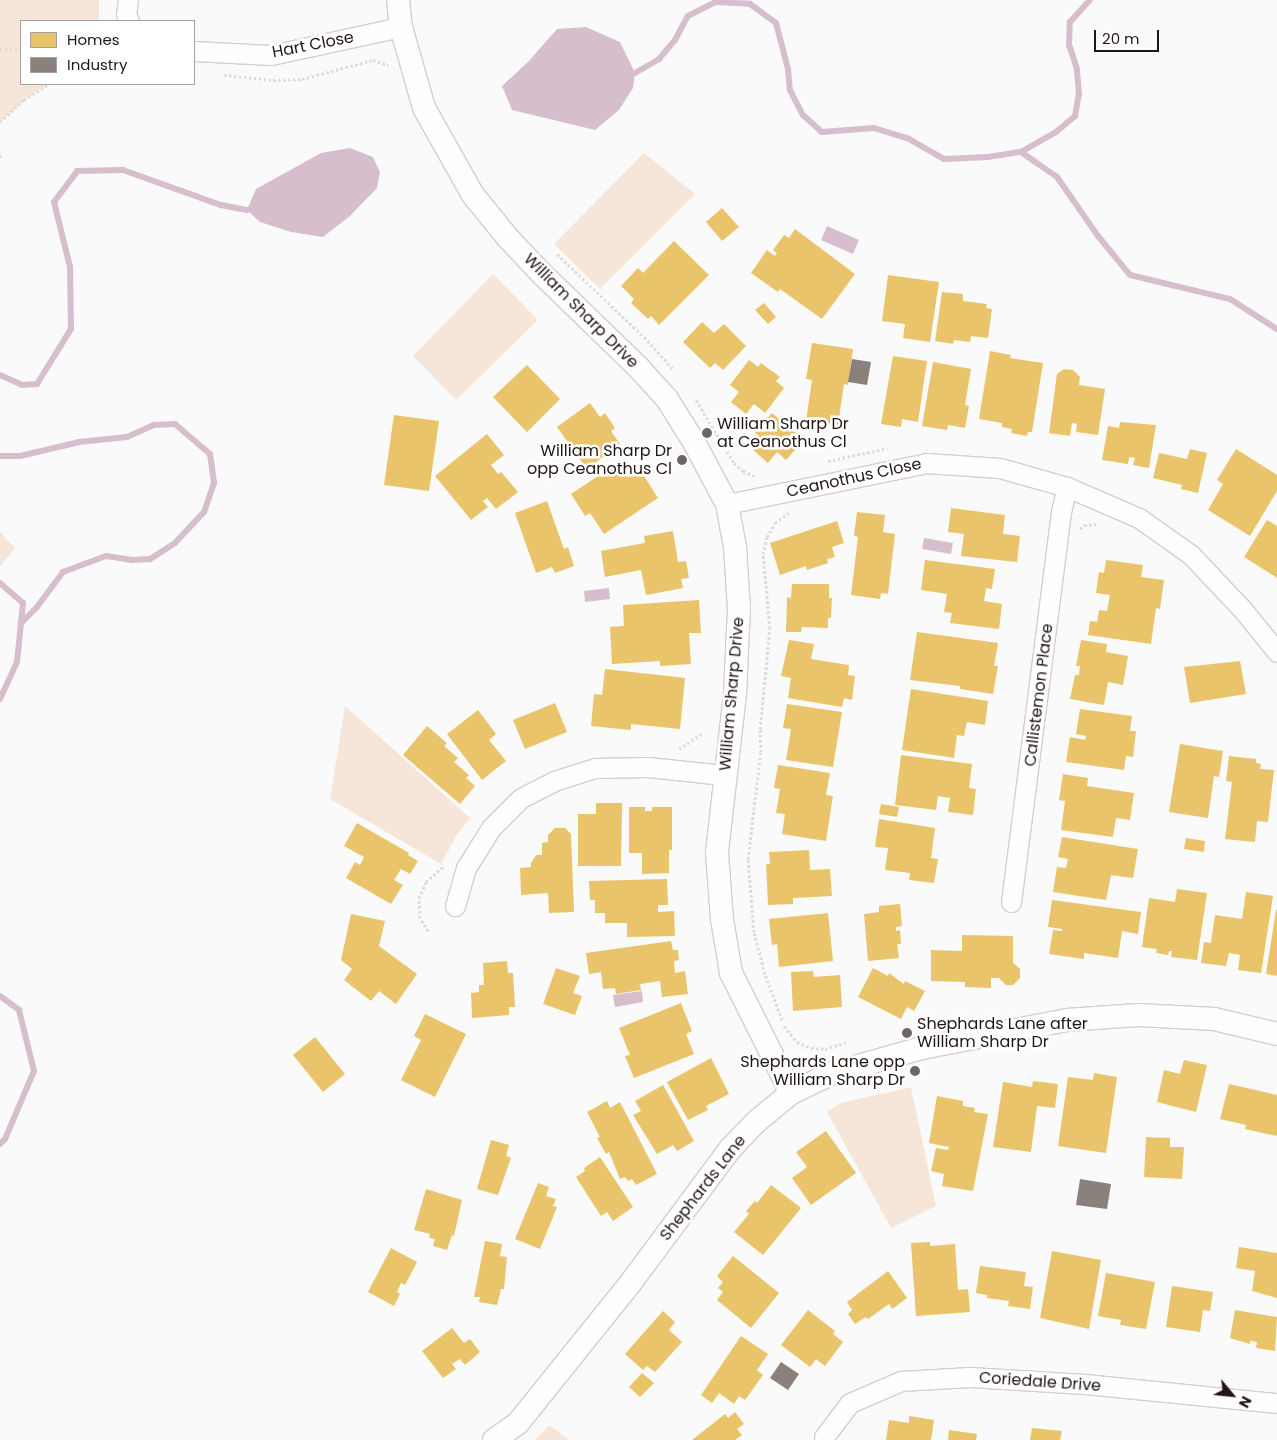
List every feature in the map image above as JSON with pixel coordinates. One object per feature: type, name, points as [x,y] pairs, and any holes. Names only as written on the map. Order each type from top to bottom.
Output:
[{"type":"street","points":[[128,0],[126,14],[129,20]]},
{"type":"street","name":"William Sharp Drive","points":[[398,0],[401,27],[424,108],[473,195],[542,274],[638,366],[667,399],[694,442],[727,504],[735,547],[739,609],[735,694],[724,775],[717,853],[722,919],[731,973],[791,1093]]},
{"type":"street","name":"Hart Close","points":[[195,51],[270,55],[401,27]]},
{"type":"street","name":"Ceanothus Close","points":[[727,504],[926,463],[1000,468],[1067,487],[1139,518],[1191,555],[1244,610],[1277,652]]},
{"type":"street","name":"Callistemon Place","points":[[1012,902],[1061,512],[1067,487]]},
{"type":"street","points":[[455,906],[466,868],[491,828],[521,798],[554,780],[595,768],[639,767],[724,775]]},
{"type":"street","name":"Shephards Lane","points":[[494,1440],[518,1423],[632,1281],[730,1149],[758,1121],[791,1093],[833,1074],[922,1048],[1067,1020],[1138,1015],[1214,1018],[1277,1034]]},
{"type":"street","name":"Coriedale Drive","points":[[824,1437],[850,1403],[901,1381],[970,1377],[1085,1384],[1277,1403]]},
{"type":"path","points":[[0,49],[20,49]]},
{"type":"path","points":[[220,74],[273,80],[302,79],[373,60],[386,63],[393,71]]},
{"type":"path","points":[[0,122],[24,100],[47,85]]},
{"type":"path","points":[[556,254],[593,287]]},
{"type":"path","points":[[796,510],[775,523],[767,537],[763,554],[770,628],[760,729],[762,752],[748,859],[750,902],[754,932],[765,974],[785,1026],[797,1042],[811,1048],[825,1049],[846,1042]]},
{"type":"shaded area","points":[[0,0],[99,0],[99,20],[20,20],[20,85],[47,85],[24,100],[0,122]]},
{"type":"shaded area","points":[[586,27],[620,42],[635,73],[633,88],[619,110],[595,130],[512,110],[502,86],[528,62],[557,29]]},
{"type":"shaded area","points":[[350,148],[373,157],[380,172],[377,188],[350,216],[323,237],[291,232],[260,222],[247,210],[256,189],[321,153]]},
{"type":"shaded area","points":[[644,153],[695,194],[600,289],[554,244]]},
{"type":"shaded area","points":[[827,226],[859,240],[853,254],[821,240]]},
{"type":"shaded area","points":[[493,274],[538,320],[456,400],[413,356]]},
{"type":"shaded area","points":[[0,532],[15,548],[0,567]]},
{"type":"shaded area","points":[[924,538],[953,543],[951,554],[922,549]]},
{"type":"shaded area","points":[[609,588],[610,599],[585,602],[584,591]]},
{"type":"shaded area","points":[[345,706],[470,818],[456,836],[441,864],[330,799]]},
{"type":"shaded area","points":[[642,991],[643,1002],[615,1007],[613,995]]},
{"type":"shaded area","points":[[911,1087],[936,1206],[891,1228],[827,1112],[841,1103]]},
{"type":"shaded area","points":[[549,1425],[569,1440],[535,1440]]},
{"type":"building: Homes","points":[[722,208],[739,227],[722,241],[706,222]]},
{"type":"building: Homes","points":[[795,229],[855,274],[822,319],[780,289],[778,292],[751,273],[767,250],[775,256],[777,253],[773,250],[784,235],[789,238]]},
{"type":"building: Homes","points":[[674,241],[709,275],[659,325],[651,316],[648,319],[631,303],[634,299],[621,286],[638,268],[643,273]]},
{"type":"building: Homes","points":[[888,275],[939,282],[930,342],[903,338],[905,324],[882,321]]},
{"type":"building: Homes","points":[[942,292],[963,294],[963,301],[987,304],[986,308],[992,309],[988,338],[971,336],[970,342],[954,340],[953,344],[935,341]]},
{"type":"building: Homes","points":[[764,303],[776,317],[768,324],[755,310]]},
{"type":"building: Homes","points":[[702,322],[714,333],[724,324],[746,346],[723,370],[715,363],[710,368],[683,342]]},
{"type":"building: Homes","points":[[812,343],[853,349],[848,385],[844,384],[838,425],[806,421],[812,380],[806,379]]},
{"type":"building: Homes","points":[[990,351],[1011,355],[1010,358],[1043,363],[1032,432],[1028,432],[1027,436],[1011,433],[1012,429],[1002,427],[1002,423],[979,419]]},
{"type":"building: Homes","points":[[893,356],[927,361],[918,422],[902,419],[901,427],[881,424]]},
{"type":"building: Homes","points":[[749,360],[758,367],[761,363],[780,377],[776,381],[784,388],[765,413],[754,404],[746,414],[731,402],[739,392],[730,385]]},
{"type":"building: Homes","points":[[933,362],[971,369],[965,405],[969,406],[965,428],[948,425],[947,430],[922,426]]},
{"type":"building: Homes","points":[[527,365],[560,399],[527,432],[493,397]]},
{"type":"building: Homes","points":[[1064,369],[1073,370],[1080,377],[1079,385],[1105,389],[1098,435],[1076,432],[1077,424],[1072,423],[1070,436],[1049,433],[1057,374]]},
{"type":"building: Homes","points":[[590,403],[600,417],[605,413],[615,428],[611,431],[620,444],[587,469],[557,427]]},
{"type":"building: Homes","points":[[772,413],[804,440],[786,460],[777,452],[768,463],[753,450],[762,439],[755,433]]},
{"type":"building: Homes","points":[[394,415],[439,421],[429,491],[384,485]]},
{"type":"building: Homes","points":[[1120,422],[1156,425],[1149,468],[1133,465],[1135,458],[1129,457],[1128,464],[1102,460],[1108,426],[1119,428]]},
{"type":"building: Homes","points":[[487,434],[504,455],[491,465],[498,474],[501,472],[518,492],[496,509],[487,498],[483,501],[488,507],[471,520],[435,476]]},
{"type":"building: Homes","points":[[1190,449],[1207,453],[1198,493],[1181,489],[1182,485],[1153,478],[1159,453],[1187,459]]},
{"type":"building: Homes","points":[[1236,449],[1277,475],[1277,491],[1250,536],[1208,510],[1223,484],[1217,480]]},
{"type":"building: Homes","points":[[622,460],[633,476],[641,471],[658,498],[604,534],[590,513],[585,516],[571,494]]},
{"type":"building: Homes","points":[[547,501],[564,549],[568,547],[574,566],[555,573],[552,567],[536,573],[515,513]]},
{"type":"building: Homes","points":[[951,508],[1005,515],[1003,534],[1020,536],[1017,562],[961,556],[964,534],[948,532]]},
{"type":"building: Homes","points":[[857,512],[885,515],[883,532],[895,534],[888,594],[881,593],[880,599],[851,595],[858,537],[854,536]]},
{"type":"building: Homes","points":[[1267,520],[1277,526],[1277,578],[1244,557]]},
{"type":"building: Homes","points":[[837,521],[844,543],[832,547],[835,557],[827,559],[828,563],[807,570],[806,566],[780,575],[770,543]]},
{"type":"building: Homes","points":[[673,531],[678,562],[686,561],[689,578],[681,579],[683,588],[646,595],[641,570],[605,577],[601,551],[645,543],[644,536]]},
{"type":"building: Homes","points":[[925,560],[995,569],[992,589],[986,588],[984,601],[1002,604],[999,629],[950,623],[952,613],[944,612],[947,594],[921,590]]},
{"type":"building: Homes","points":[[1106,560],[1143,565],[1141,577],[1164,580],[1160,609],[1156,608],[1151,644],[1088,635],[1090,621],[1097,622],[1099,610],[1107,611],[1110,595],[1096,593],[1099,572],[1104,573]]},
{"type":"building: Homes","points":[[792,584],[829,584],[829,598],[832,598],[831,618],[828,618],[828,628],[802,627],[801,632],[786,632],[787,597],[791,598]]},
{"type":"building: Homes","points":[[699,600],[701,633],[689,633],[691,664],[660,666],[660,661],[612,664],[610,627],[624,626],[623,605]]},
{"type":"building: Homes","points":[[917,632],[998,643],[994,666],[998,666],[993,694],[960,689],[960,686],[910,680]]},
{"type":"building: Homes","points":[[789,640],[814,644],[811,659],[849,665],[848,675],[855,676],[852,700],[844,698],[842,707],[788,698],[791,678],[781,676]]},
{"type":"building: Homes","points":[[1081,640],[1107,644],[1106,652],[1128,656],[1123,685],[1108,682],[1104,705],[1070,699],[1075,675],[1079,675],[1080,666],[1076,666]]},
{"type":"building: Homes","points":[[1240,661],[1246,694],[1190,703],[1184,667]]},
{"type":"building: Homes","points":[[605,669],[685,678],[680,729],[631,724],[631,730],[591,726],[594,694],[602,695]]},
{"type":"building: Homes","points":[[911,689],[988,701],[985,725],[967,722],[964,736],[957,735],[954,758],[902,750]]},
{"type":"building: Homes","points":[[555,703],[567,732],[525,749],[513,720]]},
{"type":"building: Homes","points":[[787,704],[842,712],[833,767],[786,760],[791,729],[783,728]]},
{"type":"building: Homes","points":[[1080,709],[1132,716],[1130,731],[1136,731],[1133,757],[1126,756],[1124,770],[1066,762],[1070,737],[1085,740],[1086,736],[1076,734]]},
{"type":"building: Homes","points":[[478,710],[496,734],[489,740],[506,761],[482,780],[447,734]]},
{"type":"building: Homes","points":[[427,726],[447,743],[444,746],[458,758],[454,762],[469,775],[466,778],[475,786],[460,804],[403,755]]},
{"type":"building: Homes","points":[[1180,744],[1223,751],[1219,777],[1214,776],[1208,818],[1169,812]]},
{"type":"building: Homes","points":[[901,755],[972,764],[969,788],[976,789],[973,815],[948,812],[950,798],[938,796],[936,810],[895,805]]},
{"type":"building: Homes","points":[[1229,756],[1256,759],[1256,763],[1261,764],[1260,769],[1274,770],[1268,822],[1257,821],[1255,842],[1225,839],[1232,782],[1226,781]]},
{"type":"building: Homes","points":[[778,765],[830,773],[826,795],[833,796],[826,841],[782,834],[785,814],[776,813],[780,789],[774,788]]},
{"type":"building: Homes","points":[[1063,774],[1088,778],[1087,786],[1134,793],[1130,820],[1116,818],[1113,837],[1061,830],[1065,801],[1059,800]]},
{"type":"building: Homes","points":[[596,803],[622,803],[621,866],[578,866],[578,814],[596,814]]},
{"type":"building: Homes","points":[[881,804],[899,807],[897,817],[879,814]]},
{"type":"building: Homes","points":[[629,807],[645,807],[645,811],[652,811],[652,807],[672,807],[672,850],[669,850],[669,873],[642,874],[642,853],[629,853]]},
{"type":"building: Homes","points":[[879,819],[935,828],[931,858],[938,859],[934,883],[909,880],[910,873],[885,870],[888,848],[875,847]]},
{"type":"building: Homes","points":[[357,823],[409,853],[408,855],[418,861],[410,874],[401,869],[394,880],[403,885],[391,904],[346,878],[355,862],[360,865],[364,857],[344,846]]},
{"type":"building: Homes","points":[[555,828],[565,828],[571,834],[574,912],[549,913],[548,893],[521,895],[520,868],[531,867],[531,863],[536,855],[542,855],[542,843],[548,842],[548,835]]},
{"type":"building: Homes","points":[[1062,837],[1138,849],[1133,878],[1111,875],[1106,900],[1053,892],[1057,867],[1066,868],[1068,859],[1058,857]]},
{"type":"building: Homes","points":[[1186,838],[1205,841],[1204,852],[1184,849]]},
{"type":"building: Homes","points":[[809,850],[810,870],[830,869],[832,896],[793,898],[793,904],[768,905],[766,864],[770,864],[769,852]]},
{"type":"building: Homes","points":[[667,879],[668,905],[658,905],[658,912],[674,911],[675,936],[627,937],[627,923],[605,923],[605,913],[595,913],[595,900],[590,900],[589,881]]},
{"type":"building: Homes","points":[[1177,889],[1207,893],[1197,960],[1171,957],[1172,951],[1169,951],[1168,955],[1156,953],[1157,949],[1142,947],[1149,898],[1175,902]]},
{"type":"building: Homes","points":[[1246,892],[1273,896],[1261,973],[1238,970],[1240,955],[1229,953],[1226,966],[1201,963],[1204,942],[1211,943],[1215,915],[1242,919]]},
{"type":"building: Homes","points":[[1052,900],[1141,912],[1138,934],[1122,931],[1118,958],[1084,953],[1084,959],[1049,954],[1053,930],[1062,931],[1062,929],[1048,927]]},
{"type":"building: Homes","points":[[900,904],[902,926],[896,927],[896,931],[900,930],[901,944],[897,944],[899,958],[868,961],[864,914],[879,912],[879,906]]},
{"type":"building: Homes","points":[[1277,910],[1277,976],[1266,974]]},
{"type":"building: Homes","points":[[828,913],[833,961],[779,967],[777,944],[772,945],[769,919]]},
{"type":"building: Homes","points":[[351,914],[385,921],[379,946],[417,974],[396,1004],[379,991],[371,1001],[344,980],[352,969],[341,960]]},
{"type":"building: Homes","points":[[962,935],[1013,936],[1013,963],[1020,969],[1020,978],[1013,985],[1006,985],[999,978],[991,978],[991,988],[965,987],[965,982],[931,981],[931,950],[962,951]]},
{"type":"building: Homes","points":[[671,941],[673,950],[678,950],[679,960],[674,961],[675,973],[685,971],[688,994],[662,997],[660,981],[640,984],[641,990],[616,994],[615,988],[603,989],[601,972],[589,974],[586,953]]},
{"type":"building: Homes","points":[[507,961],[508,973],[513,973],[515,1007],[509,1007],[509,1015],[472,1018],[471,993],[479,992],[479,985],[484,985],[483,963]]},
{"type":"building: Homes","points":[[556,968],[580,976],[573,993],[582,996],[575,1015],[543,1004]]},
{"type":"building: Homes","points":[[873,968],[888,976],[889,973],[904,984],[905,981],[925,991],[914,1011],[907,1007],[901,1019],[858,997]]},
{"type":"building: Homes","points":[[813,971],[814,977],[840,975],[842,1007],[793,1011],[791,972]]},
{"type":"building: Homes","points":[[681,1003],[692,1031],[686,1034],[694,1054],[634,1078],[625,1056],[630,1055],[619,1028]]},
{"type":"building: Homes","points":[[425,1014],[466,1034],[435,1097],[401,1080],[421,1040],[414,1036]]},
{"type":"building: Homes","points":[[315,1037],[345,1074],[323,1092],[293,1055]]},
{"type":"building: Homes","points":[[711,1058],[729,1094],[706,1106],[708,1110],[688,1120],[667,1082]]},
{"type":"building: Homes","points":[[1184,1060],[1207,1065],[1196,1112],[1157,1102],[1164,1070],[1180,1074]]},
{"type":"building: Homes","points":[[1094,1073],[1117,1077],[1106,1153],[1058,1146],[1068,1077],[1093,1080]]},
{"type":"building: Homes","points":[[1033,1081],[1058,1084],[1055,1108],[1037,1106],[1031,1152],[993,1147],[1003,1082],[1032,1087]]},
{"type":"building: Homes","points":[[1229,1084],[1277,1095],[1277,1136],[1245,1129],[1246,1125],[1220,1119]]},
{"type":"building: Homes","points":[[663,1085],[694,1141],[677,1151],[673,1145],[657,1154],[633,1115],[641,1111],[635,1101]]},
{"type":"building: Homes","points":[[937,1096],[963,1101],[963,1106],[975,1108],[974,1112],[988,1114],[973,1191],[942,1186],[944,1174],[931,1171],[936,1148],[948,1150],[949,1147],[929,1143]]},
{"type":"building: Homes","points":[[607,1101],[610,1108],[620,1102],[657,1174],[636,1185],[632,1179],[628,1181],[625,1177],[620,1179],[609,1152],[606,1154],[597,1138],[600,1137],[587,1112]]},
{"type":"building: Homes","points":[[826,1131],[856,1173],[811,1205],[792,1178],[807,1167],[796,1152]]},
{"type":"building: Homes","points":[[1146,1137],[1170,1138],[1170,1147],[1184,1147],[1182,1179],[1144,1177]]},
{"type":"building: Homes","points":[[491,1140],[509,1145],[506,1156],[511,1158],[498,1195],[477,1189]]},
{"type":"building: Homes","points":[[600,1157],[633,1207],[613,1221],[607,1212],[601,1216],[576,1177],[585,1171],[584,1168]]},
{"type":"building: Homes","points":[[538,1183],[549,1187],[546,1196],[556,1199],[553,1206],[557,1207],[540,1249],[515,1239]]},
{"type":"building: Homes","points":[[771,1185],[801,1208],[763,1255],[734,1232],[749,1214],[746,1211],[755,1201],[757,1203]]},
{"type":"building: Homes","points":[[426,1189],[462,1200],[454,1236],[452,1235],[447,1250],[433,1246],[435,1239],[429,1238],[430,1234],[414,1230]]},
{"type":"building: Homes","points":[[485,1241],[502,1244],[500,1256],[507,1257],[504,1289],[501,1289],[497,1305],[479,1302],[480,1297],[474,1297]]},
{"type":"building: Homes","points":[[930,1242],[930,1246],[955,1244],[958,1290],[968,1289],[970,1312],[916,1316],[911,1243]]},
{"type":"building: Homes","points":[[1239,1247],[1277,1253],[1277,1298],[1252,1291],[1255,1271],[1236,1268]]},
{"type":"building: Homes","points":[[391,1248],[417,1262],[405,1285],[401,1283],[397,1292],[400,1294],[394,1306],[368,1292]]},
{"type":"building: Homes","points":[[1052,1251],[1101,1260],[1089,1329],[1040,1318]]},
{"type":"building: Homes","points":[[733,1256],[779,1293],[751,1328],[717,1300],[723,1292],[718,1288],[723,1282],[717,1276]]},
{"type":"building: Homes","points":[[980,1266],[1026,1272],[1024,1286],[1033,1287],[1030,1309],[1008,1306],[1009,1301],[987,1298],[987,1295],[976,1293]]},
{"type":"building: Homes","points":[[888,1271],[907,1298],[892,1309],[889,1304],[868,1319],[866,1317],[855,1324],[848,1314],[852,1310],[847,1302]]},
{"type":"building: Homes","points":[[1106,1273],[1155,1282],[1146,1329],[1120,1325],[1121,1320],[1098,1316]]},
{"type":"building: Homes","points":[[1172,1286],[1213,1292],[1210,1311],[1203,1310],[1200,1332],[1166,1327]]},
{"type":"building: Homes","points":[[808,1310],[835,1331],[833,1334],[843,1342],[825,1366],[816,1359],[810,1367],[781,1345]]},
{"type":"building: Homes","points":[[1235,1310],[1277,1317],[1275,1351],[1256,1348],[1257,1342],[1250,1341],[1250,1344],[1230,1338]]},
{"type":"building: Homes","points":[[663,1311],[675,1322],[669,1330],[682,1342],[655,1372],[647,1366],[643,1370],[625,1354]]},
{"type":"building: Homes","points":[[452,1328],[464,1343],[470,1339],[480,1352],[465,1365],[460,1359],[452,1364],[456,1369],[443,1378],[422,1351]]},
{"type":"building: Homes","points":[[741,1336],[768,1354],[757,1370],[763,1375],[745,1400],[739,1396],[734,1404],[719,1393],[712,1403],[701,1395]]},
{"type":"building: Homes","points":[[642,1373],[654,1383],[640,1397],[629,1387]]},
{"type":"building: Homes","points":[[735,1412],[744,1424],[737,1429],[742,1435],[735,1440],[692,1440],[725,1414],[728,1418]]},
{"type":"building: Homes","points":[[909,1416],[934,1420],[931,1440],[886,1440],[889,1420],[909,1423]]},
{"type":"building: Homes","points":[[1032,1428],[1062,1431],[1060,1440],[1030,1440]]},
{"type":"building: Homes","points":[[949,1430],[977,1434],[976,1440],[948,1440]]},
{"type":"building: Industry","points":[[852,359],[871,362],[867,385],[848,382]]},
{"type":"building: Industry","points":[[1080,1179],[1111,1184],[1107,1209],[1076,1205]]},
{"type":"building: Industry","points":[[781,1362],[799,1374],[788,1390],[770,1378]]},
{"type":"waterway","points":[[626,75],[635,73],[659,59],[675,40],[688,16],[715,2],[750,4],[776,23],[788,69],[790,90],[803,115],[822,132],[874,128],[909,139],[944,159],[988,157],[1021,152],[1056,132],[1075,116],[1079,94],[1077,69],[1069,45],[1070,22],[1090,0]]},
{"type":"waterway","points":[[1021,152],[1057,177],[1098,236],[1130,275],[1230,299],[1277,329]]},
{"type":"waterway","points":[[0,375],[22,385],[37,384],[71,329],[70,267],[54,202],[77,171],[123,170],[221,205],[247,210],[253,208]]},
{"type":"waterway","points":[[0,456],[20,456],[79,442],[127,437],[154,425],[175,424],[210,454],[214,483],[204,512],[175,543],[150,559],[132,560],[106,556],[63,572],[37,607],[21,623]]},
{"type":"waterway","points":[[0,583],[23,603],[17,662],[0,699]]},
{"type":"waterway","points":[[0,996],[19,1010],[34,1071],[5,1139],[0,1144]]},
{"type":"place","name":"William Sharp Dr at Ceanothus Cl","points":[[707,433]]},
{"type":"place","name":"William Sharp Dr opp Ceanothus Cl","points":[[682,460]]},
{"type":"place","name":"Shephards Lane after William Sharp Dr","points":[[907,1033]]},
{"type":"place","name":"Shephards Lane opp William Sharp Dr","points":[[915,1071]]}]
